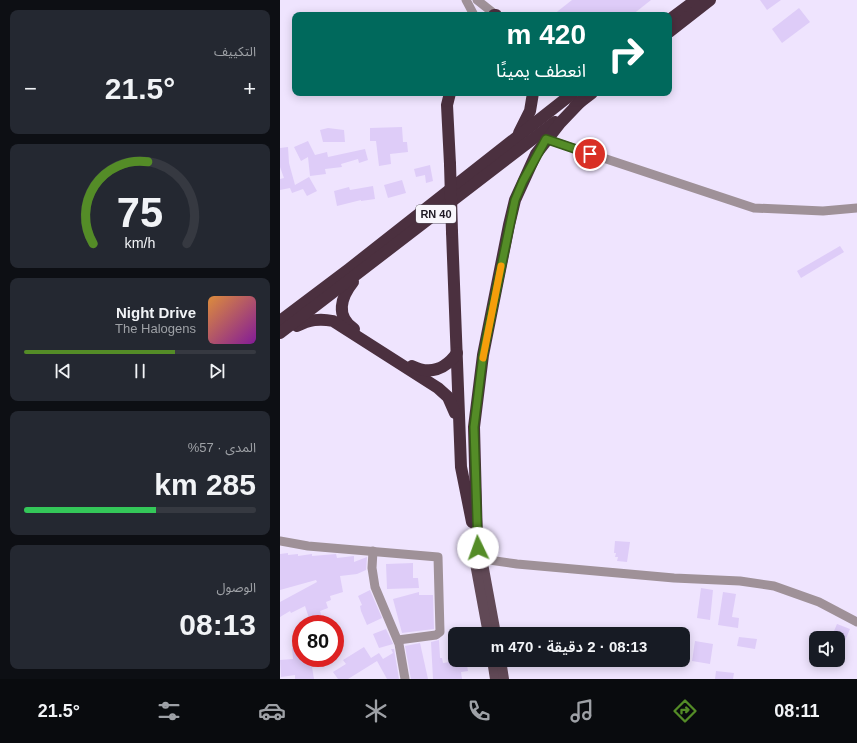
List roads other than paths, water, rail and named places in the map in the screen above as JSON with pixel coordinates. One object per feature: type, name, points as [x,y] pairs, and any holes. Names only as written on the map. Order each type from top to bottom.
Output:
[{"type":"highway","points":[[672,18],[696,0]]},
{"type":"highway","points":[[672,30],[710,0]]},
{"type":"highway","name":"RN 40","points":[[449,96],[447,105],[458,421],[465,493],[478,551]]},
{"type":"highway","points":[[514,140],[530,111],[532,96]]},
{"type":"highway","points":[[478,551],[474,427],[483,355],[515,200],[523,181],[546,139],[577,97]]},
{"type":"highway","name":"RN 40","points":[[280,329],[514,140],[577,97]]},
{"type":"highway","name":"RN 40","points":[[280,329],[363,270],[577,97]]},
{"type":"highway","points":[[363,270],[346,291],[342,300],[341,310],[344,320],[349,326],[420,370],[437,370],[451,361],[456,353]]},
{"type":"highway","points":[[280,329],[312,320],[322,319],[333,321],[438,388],[448,397],[458,421]]},
{"type":"main road","points":[[478,551],[487,627]]},
{"type":"main road","points":[[478,551],[494,627]]},
{"type":"main road","points":[[493,667],[495,679]]},
{"type":"main road","points":[[502,667],[504,679]]},
{"type":"street","points":[[466,0],[472,12]]},
{"type":"street","points":[[477,0],[491,12]]},
{"type":"street","points":[[546,139],[754,208],[823,211],[857,208]]},
{"type":"street","points":[[280,541],[308,546],[436,556],[439,559],[440,634],[436,636],[398,640]]},
{"type":"street","points":[[373,550],[372,568],[375,586],[398,640],[405,679]]},
{"type":"street","points":[[478,551],[517,564],[774,586],[819,602],[857,622]]}]
